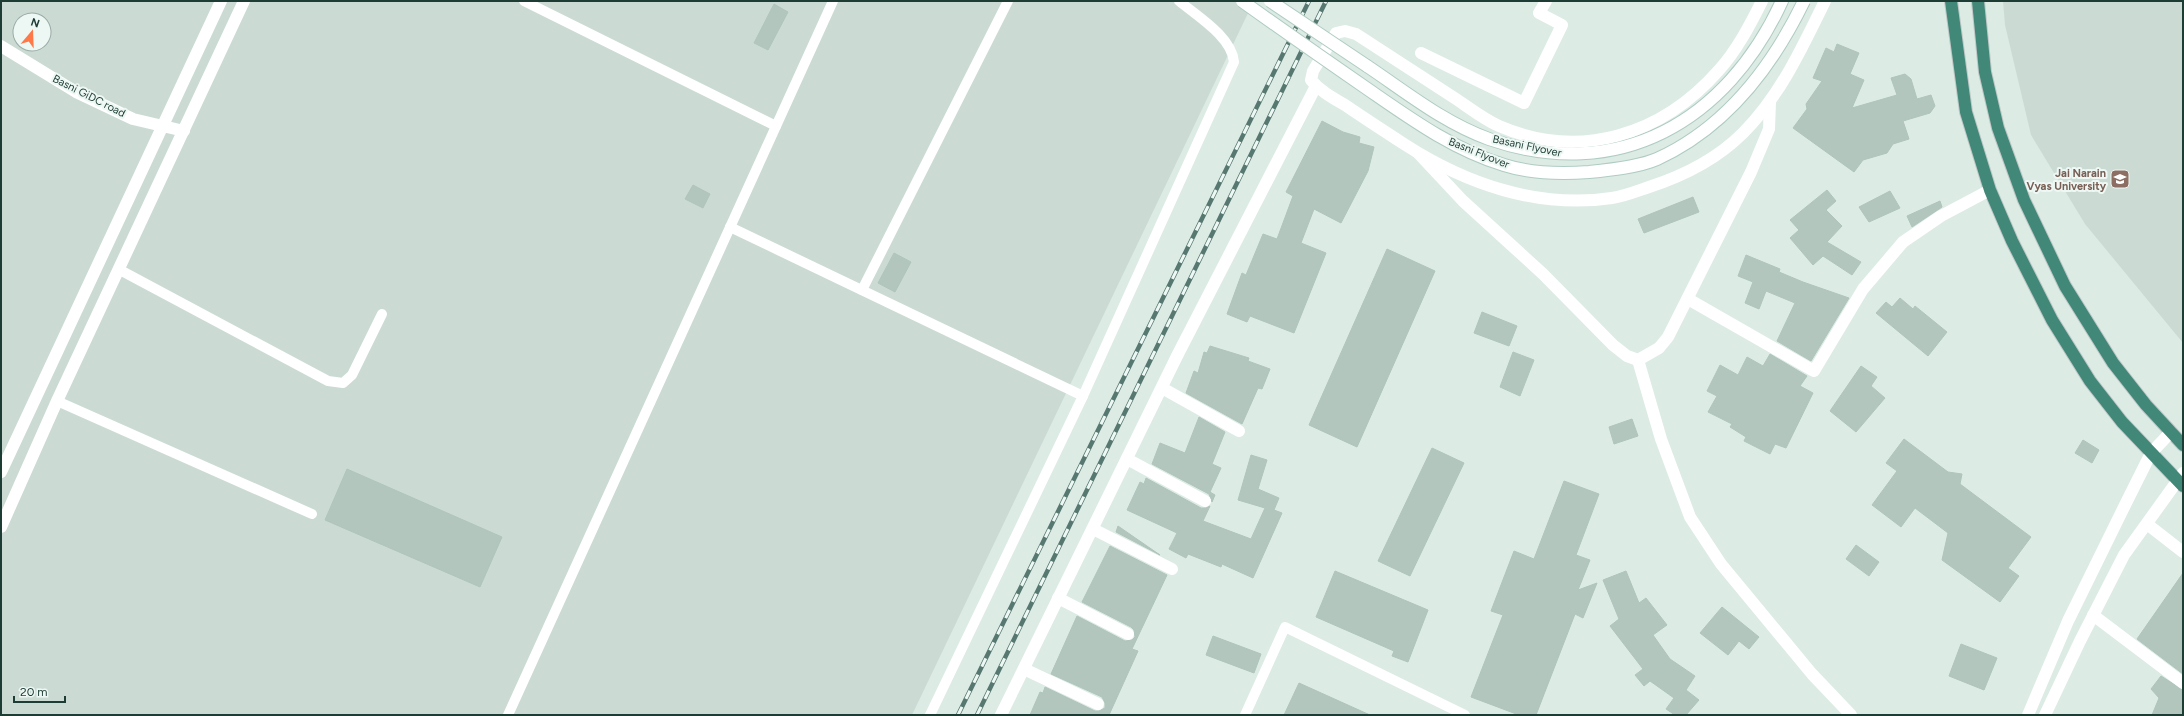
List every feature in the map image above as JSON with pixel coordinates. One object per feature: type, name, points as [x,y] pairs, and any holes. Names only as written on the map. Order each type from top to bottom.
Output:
[{"type":"highway","points":[[1951,1],[1958,65],[1966,112],[1990,190],[2012,241],[2052,320],[2090,381],[2122,422],[2151,453],[2181,480]]},
{"type":"highway","points":[[1978,1],[1985,72],[1998,128],[2024,200],[2065,286],[2113,363],[2146,405],[2183,445]]},
{"type":"street","points":[[1,472],[221,1]]},
{"type":"street","points":[[1,527],[57,401],[120,270],[244,1]]},
{"type":"street","name":"Basni Flyover","points":[[1242,1],[1349,76],[1440,137],[1472,153],[1505,166],[1537,172],[1564,174],[1599,171],[1656,160],[1697,136],[1730,110],[1753,83],[1778,48],[1804,1]]},
{"type":"street","name":"Basani Flyover","points":[[1270,1],[1452,123],[1489,139],[1523,148],[1574,155],[1624,148],[1659,134],[1684,121],[1728,84],[1753,55],[1782,1]]},
{"type":"street","points":[[1422,53],[1524,103],[1562,26],[1539,13],[1546,1]]},
{"type":"street","points":[[1762,1],[1741,40],[1720,69],[1702,88],[1677,108],[1644,127],[1622,135],[1592,141],[1557,140],[1528,136],[1497,125],[1356,34],[1345,31],[1336,33],[1313,71],[1312,80],[1316,86],[1418,153],[1462,177],[1501,191],[1531,197],[1585,201],[1614,198],[1672,180],[1713,158],[1742,134],[1770,102],[1790,71],[1825,1]]},
{"type":"street","name":"Basni GiDC road","points":[[1,46],[76,92],[133,119],[184,131]]},
{"type":"street","points":[[1001,715],[1162,388],[1316,86]]},
{"type":"street","points":[[1418,153],[1463,201],[1543,274],[1613,345],[1627,356],[1638,360],[1648,356],[1664,343],[1688,298],[1764,144],[1770,129],[1770,102]]},
{"type":"street","points":[[1688,298],[1814,371],[1862,289],[1903,242],[1942,216],[1990,190]]},
{"type":"street","points":[[1638,360],[1661,439],[1690,517],[1721,564],[1812,674],[1851,715]]},
{"type":"street","points":[[1162,388],[1239,431]]},
{"type":"street","points":[[2028,715],[2068,621],[2151,453],[2171,432]]},
{"type":"street","points":[[1127,459],[1205,501]]},
{"type":"street","points":[[2045,715],[2093,615],[2124,555],[2146,524],[2181,480]]},
{"type":"street","points":[[2146,524],[2183,552]]},
{"type":"street","points":[[1093,529],[1172,570]]},
{"type":"street","points":[[1058,598],[1128,634]]},
{"type":"street","points":[[2093,615],[2183,683]]},
{"type":"street","points":[[1024,669],[1098,704]]},
{"type":"lane","points":[[524,1],[776,126]]},
{"type":"lane","points":[[508,715],[833,1]]},
{"type":"lane","points":[[862,290],[1008,1]]},
{"type":"lane","points":[[930,715],[1083,396],[1234,62],[1234,54],[1223,38],[1179,1]]},
{"type":"lane","points":[[730,227],[1083,396]]},
{"type":"lane","points":[[120,270],[328,381],[343,383],[352,375],[382,314]]},
{"type":"lane","points":[[57,401],[312,514]]},
{"type":"lane","points":[[1245,715],[1285,628],[1465,715]]},
{"type":"shaded area","points":[[1,1],[1244,1],[1251,7],[912,715],[1,715]]},
{"type":"shaded area","name":"Jai Narain Vyas University","points":[[2003,1],[2183,1],[2183,343],[2085,224],[2031,135],[2005,25]]},
{"type":"building","points":[[774,4],[788,12],[768,50],[754,43]]},
{"type":"building","points":[[1837,44],[1859,53],[1850,74],[1864,80],[1852,108],[1897,95],[1891,78],[1905,74],[1911,79],[1917,99],[1931,95],[1935,106],[1930,113],[1903,121],[1909,139],[1893,144],[1887,153],[1863,160],[1854,172],[1793,128],[1807,109],[1806,104],[1822,81],[1813,78],[1826,48],[1834,52]]},
{"type":"building","points":[[1322,121],[1343,132],[1360,137],[1359,143],[1374,147],[1368,171],[1341,223],[1314,209],[1301,243],[1326,253],[1294,333],[1250,316],[1247,322],[1227,314],[1242,273],[1246,275],[1263,234],[1277,239],[1293,196],[1286,192]]},
{"type":"building","points":[[693,185],[710,194],[703,208],[685,199]]},
{"type":"building","points":[[1827,190],[1836,201],[1826,210],[1842,226],[1827,242],[1861,262],[1852,275],[1823,256],[1813,265],[1790,238],[1799,230],[1790,220]]},
{"type":"building","points":[[1890,191],[1900,208],[1869,222],[1859,207]]},
{"type":"building","points":[[1693,197],[1699,212],[1644,233],[1638,219]]},
{"type":"building","points":[[1940,201],[1942,207],[1912,227],[1907,216]]},
{"type":"building","points":[[1387,249],[1435,271],[1357,447],[1309,425]]},
{"type":"building","points":[[894,253],[911,262],[895,292],[878,283]]},
{"type":"building","points":[[1746,255],[1780,269],[1779,272],[1849,298],[1811,361],[1777,341],[1795,303],[1766,291],[1759,309],[1745,303],[1753,282],[1738,276]]},
{"type":"building","points":[[1900,298],[1913,309],[1915,306],[1947,332],[1928,356],[1876,313],[1886,302],[1892,307]]},
{"type":"building","points":[[1482,312],[1517,326],[1509,346],[1474,333]]},
{"type":"building","points":[[1210,346],[1249,358],[1248,361],[1270,369],[1262,389],[1258,388],[1242,424],[1186,393],[1194,371],[1198,373],[1204,352],[1207,353]]},
{"type":"building","points":[[1513,352],[1534,360],[1520,396],[1500,387]]},
{"type":"building","points":[[1770,354],[1807,376],[1800,386],[1813,393],[1786,448],[1775,444],[1770,454],[1744,441],[1746,437],[1730,427],[1732,424],[1708,412],[1717,396],[1707,391],[1720,365],[1738,375],[1747,357],[1763,366]]},
{"type":"building","points":[[1861,366],[1877,377],[1871,386],[1885,398],[1856,432],[1830,411]]},
{"type":"building","points":[[1199,417],[1225,432],[1212,464],[1221,468],[1210,492],[1215,495],[1212,502],[1209,494],[1152,464],[1160,443],[1185,453]]},
{"type":"building","points":[[1632,419],[1638,436],[1614,444],[1609,427]]},
{"type":"building","points":[[1904,439],[1948,472],[1962,474],[1960,484],[2031,537],[2008,568],[2019,576],[2000,602],[1942,560],[1948,533],[1915,508],[1901,527],[1872,505],[1897,471],[1886,463]]},
{"type":"building","points":[[2083,440],[2099,450],[2092,463],[2075,453]]},
{"type":"building","points":[[1432,448],[1464,463],[1410,576],[1378,561]]},
{"type":"building","points":[[1251,455],[1267,460],[1258,489],[1279,498],[1274,510],[1282,513],[1253,578],[1222,564],[1221,567],[1188,554],[1186,558],[1169,549],[1177,533],[1127,510],[1140,482],[1144,484],[1146,478],[1201,508],[1210,506],[1203,521],[1251,539],[1265,508],[1238,500]]},
{"type":"building","points":[[347,469],[502,537],[480,587],[325,520]]},
{"type":"building","points":[[1564,481],[1599,494],[1576,555],[1590,560],[1578,590],[1597,583],[1583,618],[1575,614],[1536,715],[1519,715],[1471,697],[1503,615],[1491,611],[1514,551],[1534,559]]},
{"type":"building","points":[[1118,526],[1160,555],[1116,532]]},
{"type":"building","points":[[1856,545],[1879,562],[1869,576],[1846,559]]},
{"type":"building","points":[[1110,546],[1167,575],[1132,649],[1138,651],[1109,715],[1030,715],[1040,692],[1043,693],[1045,687],[1095,711],[1105,708],[1105,703],[1102,697],[1051,674],[1077,616],[1125,641],[1132,640],[1135,637],[1134,630],[1131,627],[1082,602]]},
{"type":"building","points":[[1335,571],[1428,610],[1408,662],[1392,656],[1394,651],[1316,617]]},
{"type":"building","points":[[1626,571],[1639,603],[1646,598],[1667,625],[1653,635],[1670,659],[1695,676],[1686,690],[1699,700],[1686,715],[1675,715],[1666,709],[1674,698],[1650,681],[1644,686],[1635,675],[1643,669],[1610,626],[1619,619],[1603,580]]},
{"type":"building","points":[[2183,573],[2183,674],[2137,639]]},
{"type":"building","points":[[1722,607],[1759,637],[1749,649],[1739,641],[1728,655],[1700,633]]},
{"type":"building","points":[[1213,636],[1261,654],[1254,673],[1206,655]]},
{"type":"building","points":[[1961,644],[1997,658],[1984,690],[1949,676]]},
{"type":"building","points":[[2161,676],[2183,690],[2183,715],[2152,715],[2159,698],[2151,689]]},
{"type":"building","points":[[1299,683],[1370,715],[1284,715]]},
{"type":"railway","points":[[958,715],[1309,1]]},
{"type":"railway","points":[[977,715],[1326,1]]},
{"type":"place","name":"Jai Narain Vyas University","points":[[2120,179]]}]
